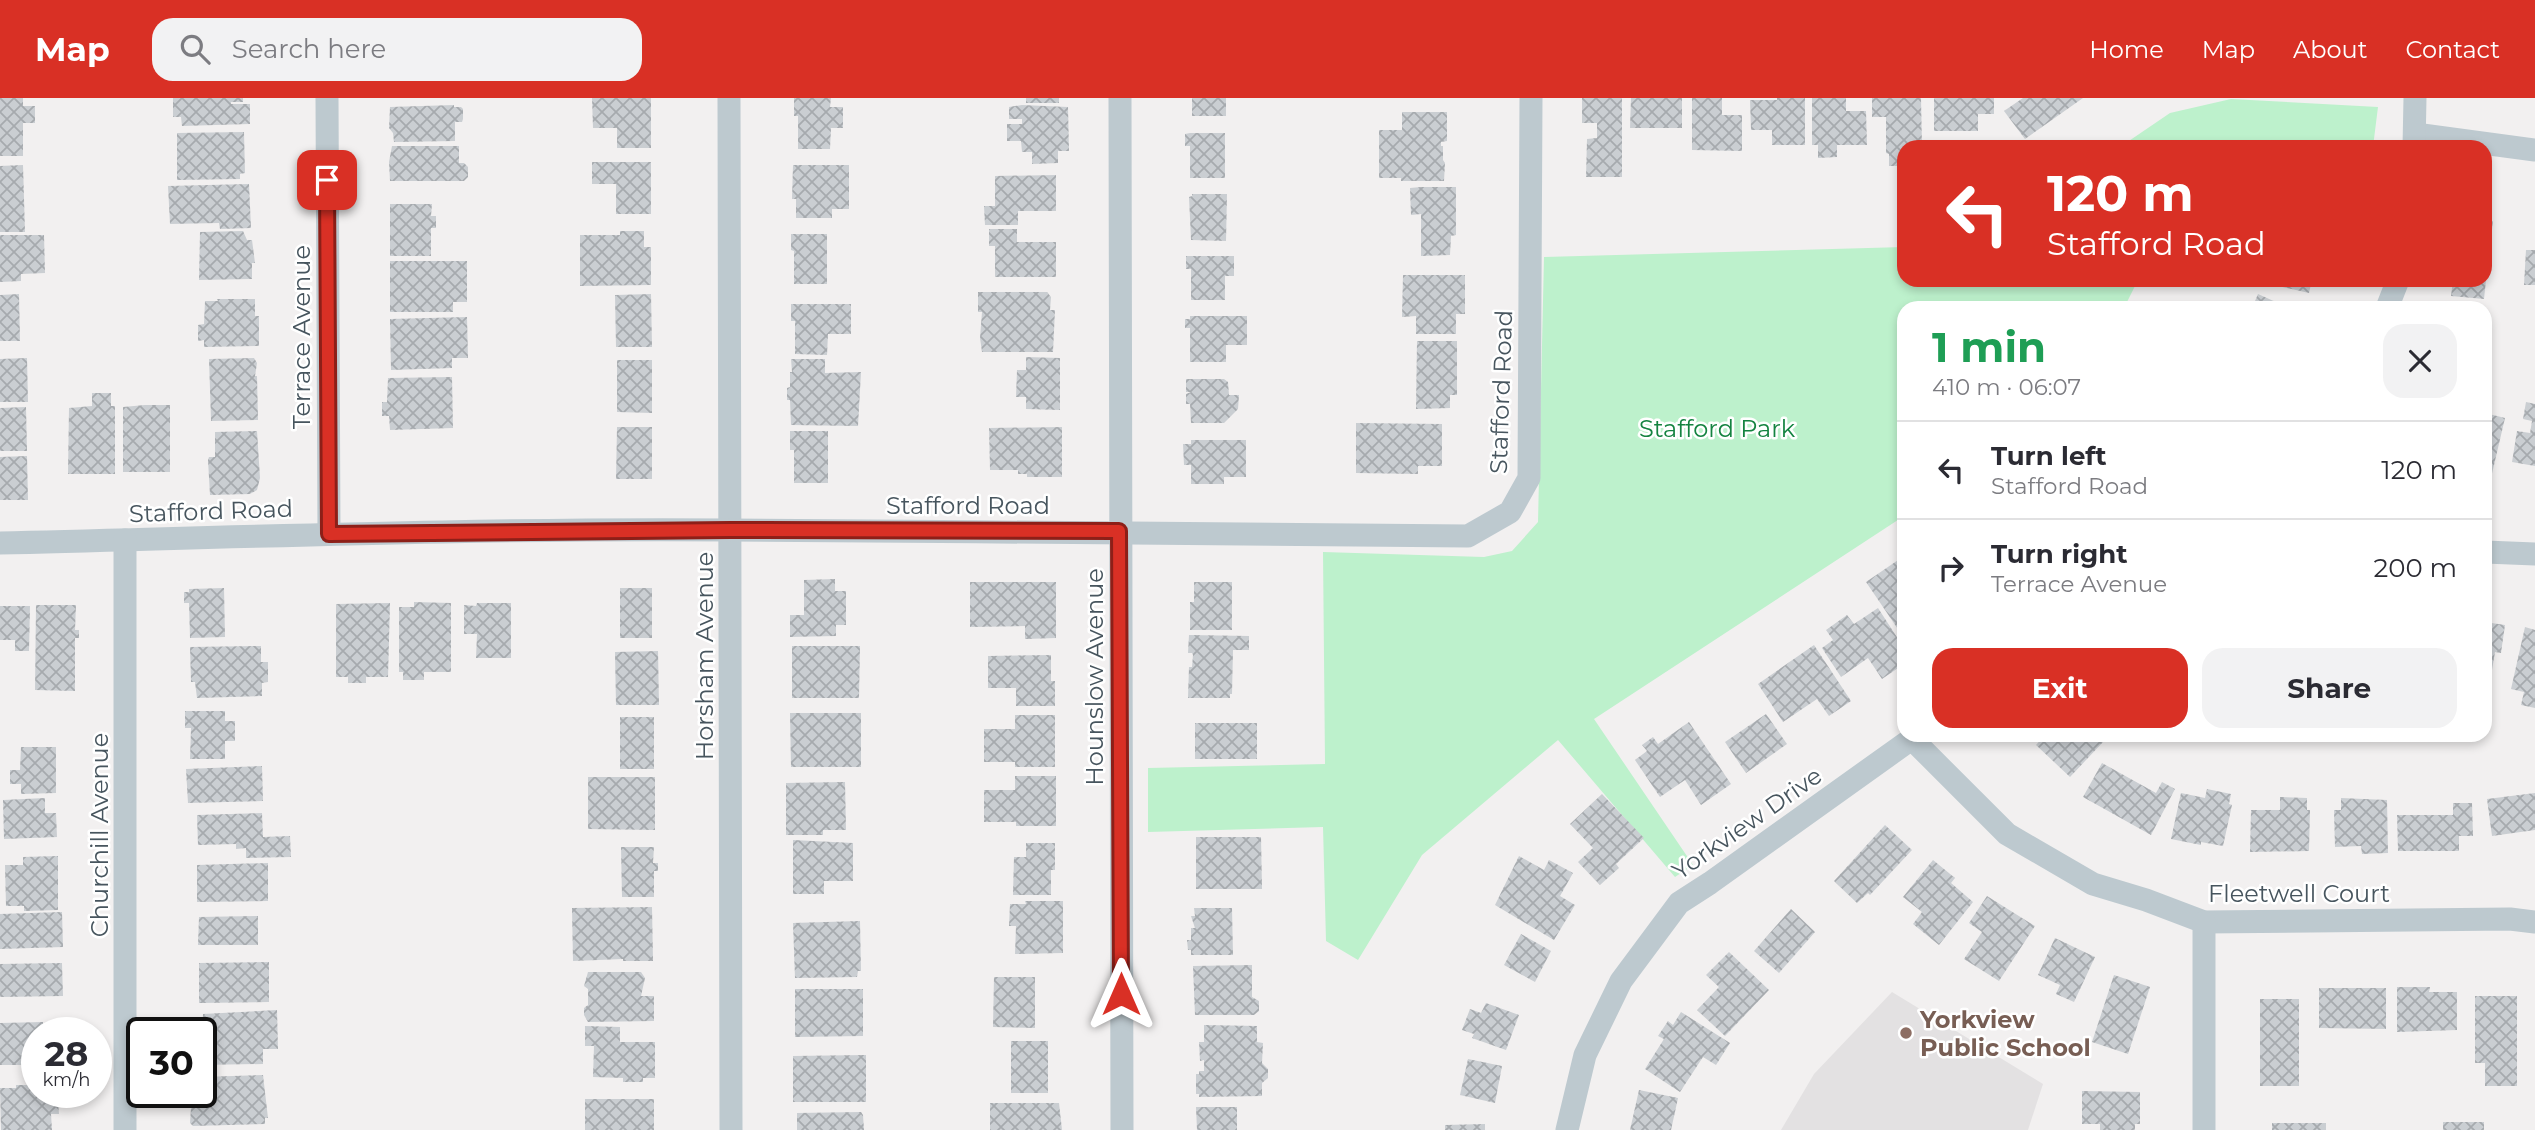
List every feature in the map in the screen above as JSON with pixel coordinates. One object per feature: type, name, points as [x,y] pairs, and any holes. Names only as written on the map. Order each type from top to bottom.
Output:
[{"type":"street","name":"Terrace Avenue","points":[[327,98],[329,534]]},
{"type":"street","name":"Horsham Avenue","points":[[729,98],[731,1130]]},
{"type":"street","name":"Hounslow Avenue","points":[[1120,98],[1122,1130]]},
{"type":"street","name":"Stafford Road","points":[[0,543],[329,534],[730,530],[1119,531],[1468,536],[1510,512],[1529,478],[1531,98]]},
{"type":"street","points":[[2415,98],[2415,140]]},
{"type":"street","points":[[2492,147],[2535,150]]},
{"type":"street","name":"Churchill Avenue","points":[[125,540],[125,1130]]},
{"type":"street","points":[[2492,552],[2535,554]]},
{"type":"street","name":"Yorkview Drive","points":[[1567,1130],[1585,1055],[1622,981],[1679,903],[1907,742]]},
{"type":"street","name":"Fleetwell Court","points":[[1919,742],[2007,834],[2093,884],[2204,922],[2510,919],[2535,922]]},
{"type":"street","points":[[2204,922],[2204,1130]]},
{"type":"shaded area","name":"Yorkview Public School","points":[[1892,992],[2043,1084],[2028,1130],[1781,1130],[1814,1074]]},
{"type":"green space","points":[[2231,99],[2378,107],[2374,140],[2130,140],[2170,113]]},
{"type":"green space","name":"Stafford Park","points":[[1897,247],[1897,287],[2134,287],[2128,301],[1897,301],[1897,521],[1594,719],[1693,865],[1675,877],[1558,740],[1422,855],[1358,960],[1326,941],[1323,827],[1148,832],[1148,768],[1325,764],[1323,552],[1484,557],[1512,551],[1538,522],[1544,257]]},
{"type":"building","points":[[0,98],[23,98],[23,106],[35,106],[35,123],[23,123],[23,156],[0,156]]},
{"type":"building","points":[[173,98],[243,98],[243,102],[231,104],[250,104],[250,124],[182,126],[181,117],[173,117]]},
{"type":"building","points":[[592,98],[651,98],[651,148],[617,148],[617,128],[593,128]]},
{"type":"building","points":[[794,98],[831,98],[830,107],[843,107],[843,128],[831,128],[830,149],[798,149],[798,116],[794,116]]},
{"type":"building","points":[[1026,98],[1059,98],[1059,103],[1026,103]]},
{"type":"building","points":[[1192,98],[1226,98],[1226,116],[1192,116]]},
{"type":"building","points":[[1582,98],[1622,98],[1622,177],[1586,177],[1587,139],[1597,138],[1597,123],[1582,123]]},
{"type":"building","points":[[1631,98],[1682,98],[1682,128],[1630,128]]},
{"type":"building","points":[[1692,98],[1722,98],[1722,115],[1742,115],[1742,151],[1692,150]]},
{"type":"building","points":[[1805,98],[1805,145],[1772,145],[1772,130],[1751,130],[1750,100]]},
{"type":"building","points":[[1812,98],[1846,98],[1846,111],[1866,111],[1867,145],[1837,145],[1837,157],[1818,158],[1818,145],[1812,145]]},
{"type":"building","points":[[1872,98],[1921,98],[1922,140],[1897,140],[1897,166],[1889,166],[1889,154],[1886,153],[1886,117],[1872,117]]},
{"type":"building","points":[[1934,98],[1994,98],[1994,114],[1978,114],[1978,131],[1934,131]]},
{"type":"building","points":[[2023,98],[2083,98],[2025,139],[2004,111]]},
{"type":"building","points":[[454,105],[463,109],[462,122],[455,122],[455,141],[394,142],[389,128],[390,107]]},
{"type":"building","points":[[1009,107],[1068,107],[1069,151],[1058,151],[1058,163],[1032,164],[1032,152],[1022,152],[1021,141],[1007,141],[1007,124],[1022,124],[1022,119],[1009,119]]},
{"type":"building","points":[[1402,112],[1447,112],[1447,141],[1441,142],[1445,163],[1444,181],[1379,178],[1379,130],[1402,130]]},
{"type":"building","points":[[244,132],[245,173],[240,174],[240,179],[177,180],[177,133]]},
{"type":"building","points":[[1225,133],[1225,178],[1190,178],[1190,146],[1185,146],[1185,134]]},
{"type":"building","points":[[392,146],[459,146],[459,163],[468,167],[468,177],[464,181],[390,181]]},
{"type":"building","points":[[592,162],[651,162],[651,214],[616,214],[616,184],[592,184]]},
{"type":"building","points":[[23,165],[25,232],[0,232],[0,166]]},
{"type":"building","points":[[793,165],[849,165],[849,209],[832,209],[832,218],[796,218],[796,199],[792,199]]},
{"type":"building","points":[[1056,175],[1056,211],[1018,211],[1018,225],[985,225],[984,206],[995,206],[995,176]]},
{"type":"building","points":[[249,184],[251,228],[220,229],[219,223],[170,224],[168,186]]},
{"type":"building","points":[[1456,187],[1456,235],[1451,236],[1450,255],[1421,256],[1421,214],[1411,215],[1410,188]]},
{"type":"building","points":[[1192,194],[1227,194],[1226,241],[1191,240],[1189,197]]},
{"type":"building","points":[[390,204],[432,204],[431,216],[436,216],[436,228],[431,228],[431,256],[390,256]]},
{"type":"building","points":[[989,229],[1017,229],[1017,242],[1056,242],[1056,277],[995,277],[995,246],[989,246]]},
{"type":"building","points":[[243,231],[247,240],[252,240],[255,263],[252,263],[252,279],[199,280],[200,232]]},
{"type":"building","points":[[620,231],[644,231],[644,247],[651,247],[651,285],[580,286],[580,235],[620,235]]},
{"type":"building","points":[[791,234],[827,234],[827,284],[794,284]]},
{"type":"building","points":[[0,235],[44,235],[45,273],[21,274],[21,281],[0,282]]},
{"type":"building","points":[[2526,250],[2535,250],[2535,285],[2524,285]]},
{"type":"building","points":[[1186,256],[1234,256],[1234,276],[1225,276],[1225,300],[1191,300],[1191,269],[1186,269]]},
{"type":"building","points":[[390,261],[467,261],[467,302],[453,302],[453,312],[390,312]]},
{"type":"building","points":[[1403,275],[1465,275],[1465,314],[1456,314],[1456,334],[1416,334],[1416,316],[1402,317]]},
{"type":"building","points":[[2283,287],[2310,287],[2309,293]]},
{"type":"building","points":[[2452,287],[2485,287],[2484,299],[2451,296]]},
{"type":"building","points":[[978,292],[1047,292],[1051,297],[1050,310],[1055,310],[1053,352],[982,352],[982,312],[978,312]]},
{"type":"building","points":[[19,294],[20,341],[0,341],[0,295]]},
{"type":"building","points":[[651,294],[652,347],[616,347],[615,295]]},
{"type":"building","points":[[2258,294],[2274,301],[2255,301]]},
{"type":"building","points":[[217,299],[255,299],[255,316],[259,316],[259,346],[204,347],[204,340],[198,341],[198,325],[204,324],[205,301],[218,301]]},
{"type":"building","points":[[791,304],[851,304],[851,334],[828,334],[827,355],[795,354],[795,321],[791,321]]},
{"type":"building","points":[[1190,316],[1247,316],[1247,345],[1226,345],[1226,362],[1190,362],[1190,328],[1185,328],[1185,319],[1190,319]]},
{"type":"building","points":[[467,317],[468,358],[452,358],[452,368],[391,370],[390,319]]},
{"type":"building","points":[[1417,341],[1457,341],[1457,395],[1450,395],[1450,408],[1416,409]]},
{"type":"building","points":[[1026,357],[1060,358],[1060,410],[1026,409],[1026,397],[1016,397],[1017,370],[1026,370]]},
{"type":"building","points":[[27,358],[28,402],[0,402],[0,359]]},
{"type":"building","points":[[254,358],[257,363],[255,376],[258,420],[211,421],[209,359]]},
{"type":"building","points":[[791,359],[825,359],[825,373],[861,372],[858,426],[791,425],[787,388],[790,387]]},
{"type":"building","points":[[617,360],[652,360],[652,413],[617,412]]},
{"type":"building","points":[[452,377],[453,428],[390,430],[389,416],[382,416],[382,402],[387,402],[388,378]]},
{"type":"building","points":[[1186,379],[1224,379],[1228,382],[1229,395],[1239,395],[1238,409],[1224,423],[1191,423],[1190,404],[1186,404],[1186,394],[1191,392],[1186,392]]},
{"type":"building","points":[[92,393],[111,393],[111,406],[115,406],[115,474],[68,474],[69,408],[92,406]]},
{"type":"building","points":[[2526,402],[2535,404],[2535,466],[2512,462],[2517,431],[2530,433],[2532,421],[2523,419]]},
{"type":"building","points":[[170,405],[170,472],[123,472],[123,407]]},
{"type":"building","points":[[26,407],[27,451],[0,451],[0,408]]},
{"type":"building","points":[[2492,415],[2505,418],[2492,473]]},
{"type":"building","points":[[1356,423],[1442,424],[1442,466],[1418,466],[1418,474],[1356,473]]},
{"type":"building","points":[[617,427],[652,427],[652,479],[616,479]]},
{"type":"building","points":[[1062,427],[1062,477],[1027,477],[1027,474],[1018,474],[1018,470],[990,470],[989,428]]},
{"type":"building","points":[[257,431],[260,478],[257,490],[250,494],[210,495],[208,460],[209,457],[215,457],[215,432]]},
{"type":"building","points":[[790,431],[828,431],[828,483],[794,483],[794,450],[790,450]]},
{"type":"building","points":[[1191,440],[1246,440],[1246,477],[1224,477],[1224,484],[1191,484],[1191,465],[1184,465],[1183,444],[1191,444]]},
{"type":"building","points":[[27,456],[28,500],[0,500],[0,457]]},
{"type":"building","points":[[1897,561],[1897,628],[1866,582]]},
{"type":"building","points":[[835,579],[835,591],[846,591],[846,625],[836,625],[836,636],[790,637],[790,615],[804,615],[804,580]]},
{"type":"building","points":[[970,582],[1056,582],[1056,638],[1025,639],[1025,626],[970,627]]},
{"type":"building","points":[[1194,582],[1232,582],[1232,630],[1190,630],[1190,602],[1194,602]]},
{"type":"building","points":[[224,588],[225,637],[190,638],[189,603],[184,603],[184,592],[189,592],[189,589]]},
{"type":"building","points":[[620,588],[652,588],[652,638],[620,638]]},
{"type":"building","points":[[414,602],[451,603],[451,672],[424,672],[424,680],[403,680],[403,672],[399,672],[399,607],[414,607]]},
{"type":"building","points":[[390,603],[388,677],[366,677],[366,683],[348,683],[348,677],[336,677],[336,604]]},
{"type":"building","points":[[477,603],[511,603],[511,658],[476,658],[477,634],[464,634],[464,605],[476,606]]},
{"type":"building","points":[[36,605],[76,605],[75,630],[79,630],[79,638],[75,638],[75,691],[35,690]]},
{"type":"building","points":[[0,606],[30,606],[29,651],[15,651],[15,640],[0,640]]},
{"type":"building","points":[[1878,608],[1897,637],[1897,669],[1882,679],[1868,658],[1841,677],[1822,648],[1833,640],[1826,630],[1847,615],[1854,624]]},
{"type":"building","points":[[2492,623],[2505,625],[2501,653],[2495,652],[2492,670]]},
{"type":"building","points":[[2525,627],[2535,630],[2535,708],[2521,705],[2524,692],[2511,689]]},
{"type":"building","points":[[1189,635],[1249,636],[1249,650],[1233,650],[1230,698],[1188,698],[1189,667],[1192,667],[1193,655],[1188,653]]},
{"type":"building","points":[[1814,645],[1851,701],[1829,716],[1817,699],[1783,722],[1758,684]]},
{"type":"building","points":[[261,646],[261,662],[268,662],[268,682],[262,683],[262,696],[197,698],[195,682],[191,682],[190,647]]},
{"type":"building","points":[[792,646],[860,646],[859,698],[792,698]]},
{"type":"building","points":[[658,651],[659,705],[616,705],[615,652]]},
{"type":"building","points":[[1051,655],[1055,706],[1016,706],[1016,688],[988,688],[988,656]]},
{"type":"building","points":[[185,711],[225,711],[225,721],[235,721],[235,741],[225,741],[225,759],[190,759],[191,728],[185,728]]},
{"type":"building","points":[[790,713],[861,713],[861,767],[791,767]]},
{"type":"building","points":[[1766,714],[1787,744],[1746,773],[1725,742]]},
{"type":"building","points":[[1015,715],[1055,715],[1055,767],[1015,767],[1015,762],[984,762],[984,729],[1015,729]]},
{"type":"building","points":[[620,717],[654,717],[654,769],[620,769]]},
{"type":"building","points":[[1689,722],[1731,784],[1701,805],[1685,780],[1660,797],[1635,760],[1647,751],[1642,745],[1653,737],[1658,744]]},
{"type":"building","points":[[1195,723],[1257,723],[1257,759],[1195,759]]},
{"type":"building","points":[[2039,742],[2103,742],[2070,777],[2036,745]]},
{"type":"building","points":[[21,747],[56,747],[56,793],[21,794],[21,784],[10,784],[10,770],[20,770]]},
{"type":"building","points":[[2102,763],[2156,793],[2162,782],[2175,789],[2151,835],[2083,797]]},
{"type":"building","points":[[262,766],[263,801],[188,803],[186,769]]},
{"type":"building","points":[[1015,776],[1056,776],[1056,826],[1016,826],[1016,822],[984,822],[984,790],[1015,790]]},
{"type":"building","points":[[588,777],[655,777],[655,830],[588,829]]},
{"type":"building","points":[[845,782],[846,830],[823,830],[823,835],[786,835],[786,783]]},
{"type":"building","points":[[2207,789],[2231,794],[2229,804],[2232,805],[2223,846],[2171,839],[2181,793],[2205,798]]},
{"type":"building","points":[[2535,793],[2535,830],[2492,836],[2487,799]]},
{"type":"building","points":[[1602,794],[1644,838],[1616,864],[1619,868],[1600,885],[1578,862],[1593,848],[1570,824]]},
{"type":"building","points":[[2280,797],[2307,798],[2307,810],[2310,810],[2309,851],[2250,852],[2251,810],[2280,810]]},
{"type":"building","points":[[45,798],[45,813],[56,813],[57,837],[4,839],[3,800]]},
{"type":"building","points":[[2341,798],[2387,800],[2388,853],[2362,854],[2361,846],[2335,847],[2334,810],[2341,810]]},
{"type":"building","points":[[2453,803],[2472,803],[2473,836],[2459,836],[2459,851],[2398,851],[2397,815],[2453,815]]},
{"type":"building","points":[[262,813],[263,837],[290,836],[291,857],[246,858],[246,848],[236,849],[236,844],[198,845],[197,815]]},
{"type":"building","points":[[1885,825],[1912,850],[1870,895],[1868,893],[1857,903],[1834,881]]},
{"type":"building","points":[[1196,837],[1261,837],[1262,889],[1196,889]]},
{"type":"building","points":[[793,840],[853,843],[853,881],[824,881],[824,894],[793,894]]},
{"type":"building","points":[[1026,843],[1055,843],[1051,895],[1013,895],[1014,857],[1026,857]]},
{"type":"building","points":[[621,847],[654,847],[653,863],[658,863],[658,871],[654,871],[654,897],[622,897]]},
{"type":"building","points":[[58,856],[58,910],[24,911],[24,906],[6,906],[5,865],[23,865],[23,857]]},
{"type":"building","points":[[1519,856],[1544,870],[1549,860],[1573,873],[1560,896],[1575,905],[1554,940],[1495,905]]},
{"type":"building","points":[[1933,860],[1955,878],[1951,883],[1973,902],[1939,945],[1913,924],[1922,912],[1903,897]]},
{"type":"building","points":[[268,863],[268,901],[197,902],[197,865]]},
{"type":"building","points":[[1987,896],[2035,926],[1999,981],[1964,959],[1982,932],[1969,923]]},
{"type":"building","points":[[1025,901],[1063,901],[1063,953],[1015,954],[1016,926],[1009,926],[1010,904],[1026,904]]},
{"type":"building","points":[[652,907],[653,961],[573,961],[572,908]]},
{"type":"building","points":[[1194,908],[1232,908],[1233,955],[1191,955],[1187,940],[1191,940],[1191,928],[1195,928],[1191,916],[1195,916]]},
{"type":"building","points":[[1791,909],[1815,932],[1779,973],[1754,951]]},
{"type":"building","points":[[62,912],[63,947],[0,949],[0,914]]},
{"type":"building","points":[[258,916],[258,945],[198,945],[199,917]]},
{"type":"building","points":[[860,921],[861,971],[858,971],[857,977],[795,978],[793,923]]},
{"type":"building","points":[[1521,934],[1551,951],[1535,982],[1504,965]]},
{"type":"building","points":[[2055,938],[2095,957],[2074,1002],[2056,994],[2060,985],[2038,975]]},
{"type":"building","points":[[1729,952],[1769,990],[1725,1036],[1697,1010],[1719,987],[1706,975]]},
{"type":"building","points":[[269,962],[269,1002],[199,1003],[199,963]]},
{"type":"building","points":[[62,963],[63,996],[0,997],[0,964]]},
{"type":"building","points":[[1252,965],[1252,997],[1259,1001],[1259,1011],[1254,1015],[1195,1015],[1193,966]]},
{"type":"building","points":[[588,972],[641,972],[645,978],[641,996],[654,996],[654,1021],[588,1022],[584,1008],[588,1005],[588,989],[584,986]]},
{"type":"building","points":[[2114,975],[2150,987],[2128,1054],[2092,1042]]},
{"type":"building","points":[[994,977],[1035,977],[1035,1028],[993,1027]]},
{"type":"building","points":[[2397,987],[2430,987],[2429,992],[2457,992],[2457,1030],[2397,1032]]},
{"type":"building","points":[[2319,988],[2386,988],[2386,1029],[2319,1028]]},
{"type":"building","points":[[795,989],[863,989],[863,1036],[795,1037]]},
{"type":"building","points":[[2475,996],[2517,996],[2517,1086],[2485,1086],[2485,1063],[2475,1063]]},
{"type":"building","points":[[2260,999],[2299,999],[2299,1086],[2260,1086]]},
{"type":"building","points":[[1486,1003],[1519,1015],[1506,1050],[1472,1038],[1474,1034],[1462,1030],[1470,1009],[1481,1013]]},
{"type":"building","points":[[277,1010],[278,1049],[263,1049],[263,1064],[217,1065],[217,1017],[203,1017],[203,1014]]},
{"type":"building","points":[[1681,1012],[1730,1043],[1716,1065],[1703,1057],[1680,1092],[1645,1069],[1664,1039],[1658,1036],[1668,1021],[1673,1025]]},
{"type":"building","points":[[0,1023],[21,1023],[21,1065],[0,1065]]},
{"type":"building","points":[[1204,1025],[1257,1026],[1257,1042],[1263,1043],[1262,1063],[1268,1069],[1268,1078],[1262,1083],[1262,1096],[1199,1097],[1199,1094],[1196,1094],[1196,1074],[1204,1071],[1204,1060],[1200,1061],[1199,1042],[1204,1042]]},
{"type":"building","points":[[585,1026],[620,1027],[620,1042],[655,1042],[655,1078],[643,1078],[643,1082],[623,1082],[623,1078],[593,1077],[594,1046],[585,1046]]},
{"type":"building","points":[[1011,1041],[1048,1041],[1048,1093],[1011,1093]]},
{"type":"building","points":[[866,1055],[866,1102],[793,1102],[793,1056]]},
{"type":"building","points":[[1468,1059],[1502,1066],[1495,1103],[1460,1095]]},
{"type":"building","points":[[263,1075],[268,1118],[265,1118],[265,1124],[193,1126],[190,1123],[191,1108],[217,1108],[217,1076]]},
{"type":"building","points":[[16,1085],[21,1085],[21,1108],[59,1108],[59,1114],[51,1114],[52,1130],[1,1130],[0,1088],[16,1088]]},
{"type":"building","points":[[1639,1090],[1678,1098],[1671,1130],[1630,1130]]},
{"type":"building","points":[[2082,1091],[2140,1092],[2140,1124],[2135,1124],[2135,1130],[2100,1130],[2100,1124],[2082,1124]]},
{"type":"building","points":[[585,1099],[654,1099],[654,1130],[585,1130]]},
{"type":"building","points":[[990,1103],[1059,1103],[1062,1130],[990,1130]]},
{"type":"building","points":[[1196,1107],[1237,1107],[1237,1130],[1197,1130]]},
{"type":"building","points":[[861,1112],[864,1130],[797,1130],[797,1113]]},
{"type":"building","points":[[2443,1122],[2484,1122],[2484,1130],[2443,1130]]},
{"type":"building","points":[[2272,1123],[2326,1123],[2326,1130],[2272,1130]]},
{"type":"building","points":[[1485,1124],[1485,1130],[1445,1130],[1445,1125]]},
{"type":"place","name":"Yorkview Public School","points":[[1906,1033]]},
{"type":"route","points":[[327,180],[329,534],[730,530],[1119,531],[1121,994]]}]
